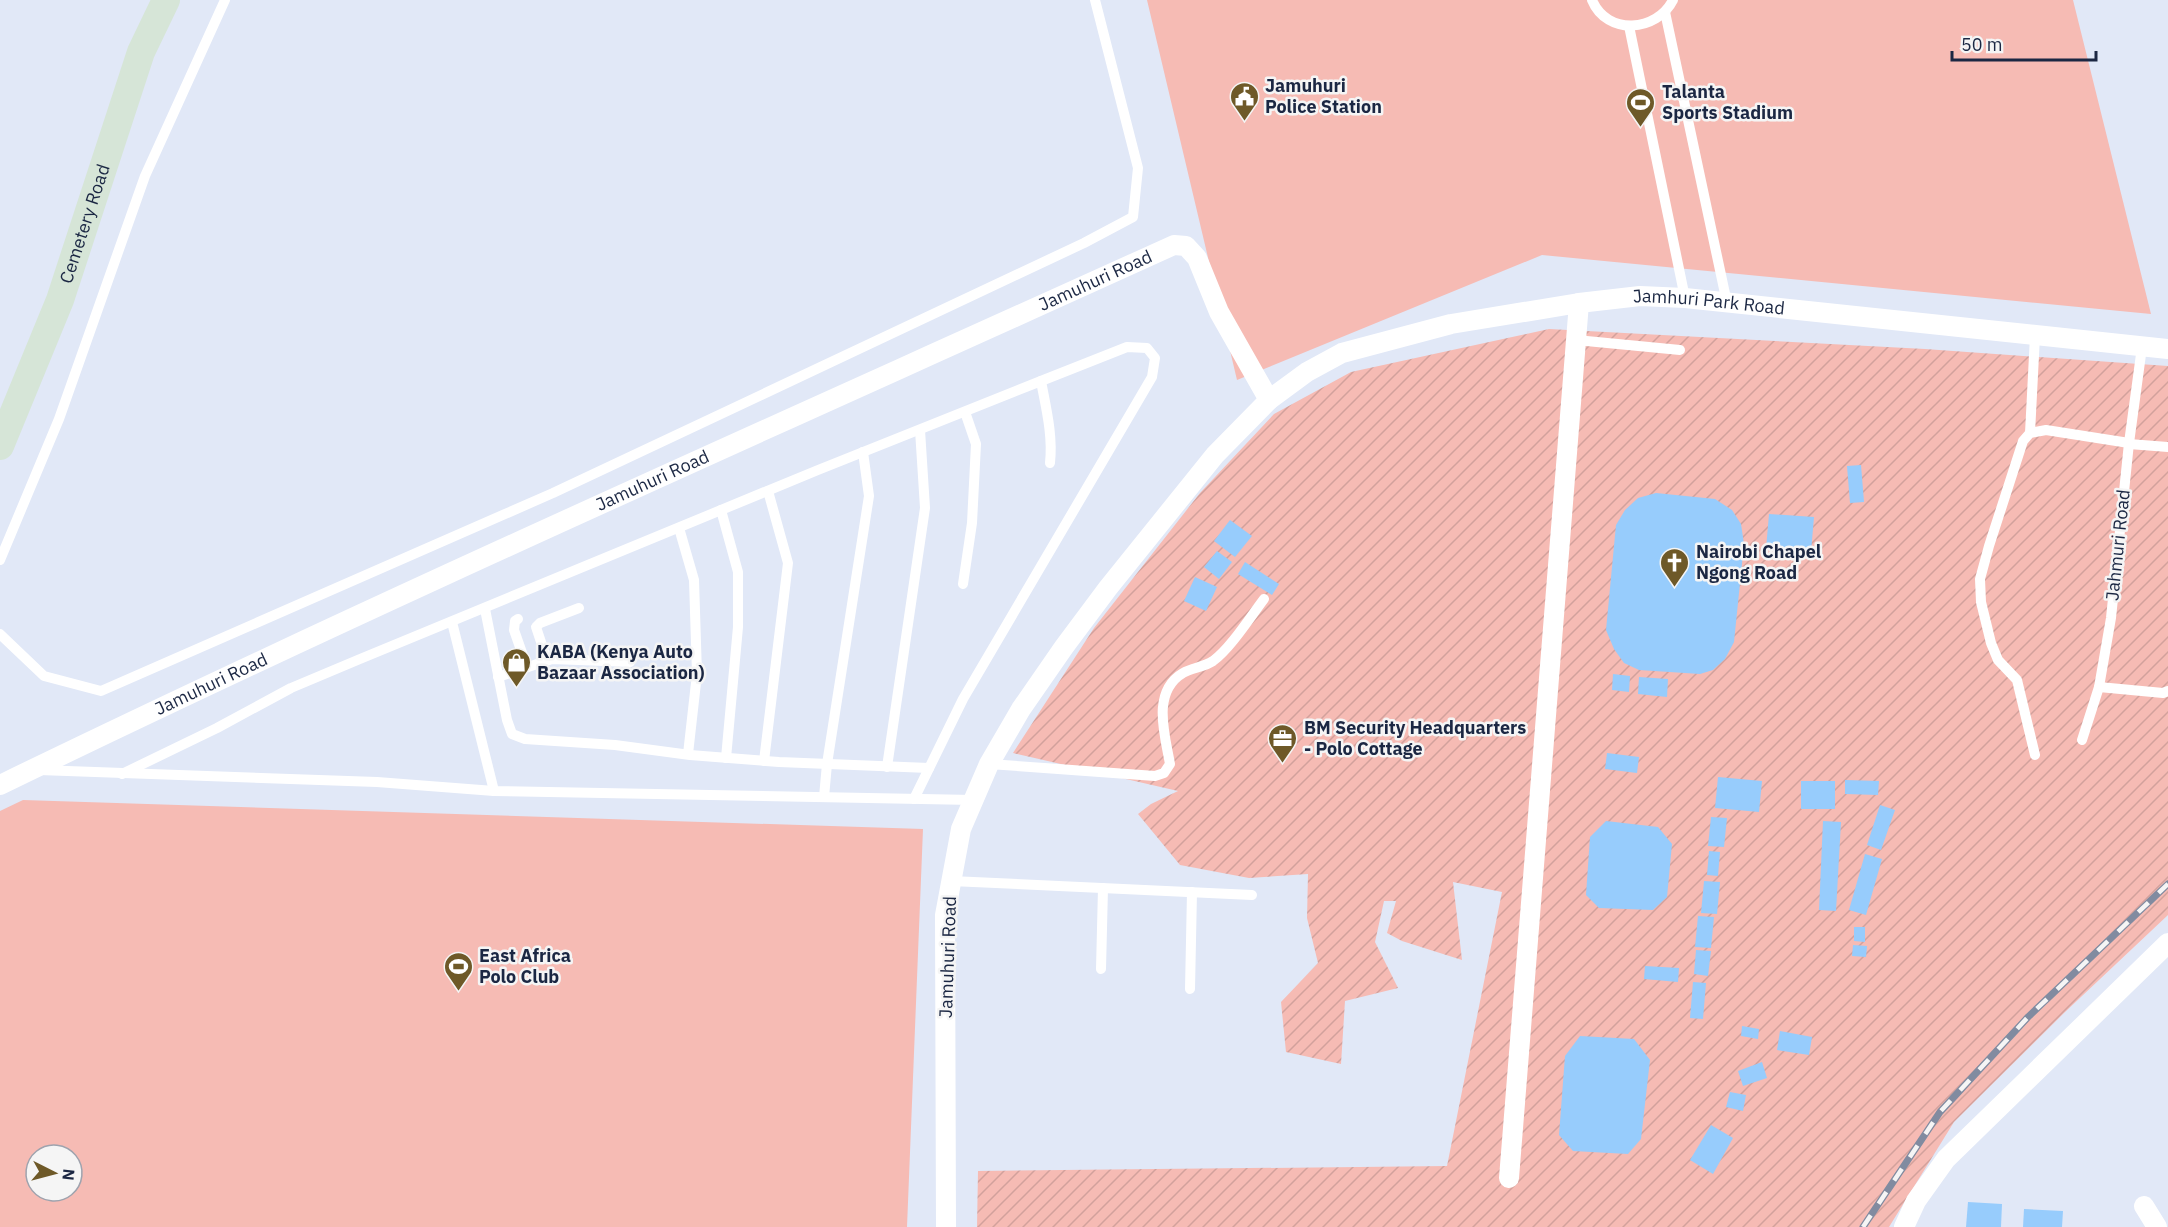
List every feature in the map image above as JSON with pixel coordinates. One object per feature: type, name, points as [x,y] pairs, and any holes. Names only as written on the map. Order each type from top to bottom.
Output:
[{"type":"street","name":"Cemetery Road","points":[[0,446],[60,300],[141,52],[166,0]]},
{"type":"street","name":"Jamuhuri Road","points":[[0,785],[212,684],[1174,245],[1186,246],[1197,258],[1219,312],[1269,400],[1215,455],[1108,588],[1064,647],[1022,709],[989,764],[961,829],[945,915],[946,1227]]},
{"type":"street","name":"Jamhuri Park Road","points":[[1269,400],[1307,372],[1342,353],[1451,324],[1579,303],[1641,296],[1685,298],[2168,349]]},
{"type":"street","points":[[1509,1178],[1579,303]]},
{"type":"street","points":[[1904,1227],[1916,1202],[1946,1159],[2168,943]]},
{"type":"street","points":[[2144,1206],[2157,1227]]},
{"type":"lane","points":[[0,560],[58,419],[145,176],[225,0]]},
{"type":"lane","points":[[0,634],[44,676],[101,691],[553,493],[1084,243],[1133,217],[1138,168],[1095,0]]},
{"type":"lane","points":[[1592,0],[1603,16],[1615,23],[1629,26],[1643,25],[1657,19],[1673,0]]},
{"type":"lane","points":[[1665,12],[1727,303]]},
{"type":"lane","points":[[1629,26],[1685,298]]},
{"type":"lane","points":[[2035,755],[2017,680],[1998,660],[1991,643],[1981,602],[1980,579],[2023,441],[2030,433],[2036,336]]},
{"type":"lane","points":[[1576,340],[1680,350]]},
{"type":"lane","points":[[122,774],[217,728],[291,688],[862,452],[1127,347],[1147,348],[1155,358],[1152,377],[973,681],[914,799]]},
{"type":"lane","name":"Jahmuri Road","points":[[2082,741],[2098,687],[2111,618],[2129,444],[2142,347]]},
{"type":"lane","points":[[1041,381],[1052,448],[1050,463]]},
{"type":"lane","points":[[963,584],[972,523],[976,444],[965,412]]},
{"type":"lane","points":[[887,767],[925,508],[920,430]]},
{"type":"lane","points":[[2030,433],[2046,430],[2129,444],[2168,447]]},
{"type":"lane","points":[[824,797],[826,764],[869,496],[862,452]]},
{"type":"lane","points":[[764,761],[788,563],[768,491]]},
{"type":"lane","points":[[721,510],[738,572],[738,627],[726,758]]},
{"type":"lane","points":[[679,528],[694,580],[698,674],[688,754]]},
{"type":"lane","points":[[989,764],[1155,776],[1164,773],[1170,764],[1162,715],[1169,687],[1185,672],[1213,662],[1264,600]]},
{"type":"lane","points":[[547,660],[536,627],[540,623],[579,608]]},
{"type":"lane","points":[[485,609],[507,720],[512,734],[525,739],[615,745],[764,761],[929,768]]},
{"type":"lane","points":[[518,620],[515,621],[514,630],[527,667]]},
{"type":"lane","points":[[452,622],[494,791]]},
{"type":"lane","points":[[498,677],[552,659],[630,662]]},
{"type":"lane","points":[[2098,687],[2163,693],[2168,691]]},
{"type":"lane","points":[[32,770],[377,782],[494,791],[974,800]]},
{"type":"lane","points":[[951,881],[1252,895]]},
{"type":"lane","points":[[1101,969],[1103,888]]},
{"type":"lane","points":[[1190,989],[1192,892]]},
{"type":"shaded area","name":"Talanta Sports Stadium","points":[[1147,0],[2073,0],[2151,314],[1542,255],[1237,380]]},
{"type":"shaded area","points":[[1549,329],[1925,349],[2168,366],[2168,915],[2065,1012],[1954,1122],[1889,1227],[977,1227],[978,1171],[1447,1166],[1502,892],[1453,882],[1462,960],[1402,941],[1387,933],[1396,901],[1384,901],[1375,942],[1398,988],[1345,1001],[1341,1064],[1286,1052],[1281,1002],[1318,963],[1307,918],[1308,874],[1249,878],[1180,865],[1138,814],[1151,804],[1178,791],[1013,753],[1094,628],[1200,493],[1274,414],[1351,372]]},
{"type":"shaded area","name":"East Africa Polo Club","points":[[23,800],[923,829],[907,1227],[0,1227],[0,811]]},
{"type":"building","points":[[1861,465],[1864,502],[1850,503],[1847,466]]},
{"type":"building","name":"Nairobi Chapel Ngong Road","points":[[1656,493],[1715,499],[1732,510],[1741,524],[1744,544],[1734,642],[1725,659],[1713,670],[1700,674],[1639,670],[1624,663],[1614,649],[1606,630],[1616,525],[1625,510],[1638,498]]},
{"type":"building","points":[[1769,514],[1814,517],[1811,552],[1766,549]]},
{"type":"building","points":[[1230,520],[1252,536],[1235,557],[1214,541]]},
{"type":"building","points":[[1217,551],[1232,562],[1219,579],[1204,567]]},
{"type":"building","points":[[1245,562],[1279,584],[1272,595],[1238,574]]},
{"type":"building","points":[[1195,577],[1217,587],[1206,611],[1184,601]]},
{"type":"building","points":[[1613,674],[1630,676],[1629,692],[1612,690]]},
{"type":"building","points":[[1639,677],[1668,679],[1667,697],[1638,694]]},
{"type":"building","points":[[1607,753],[1639,757],[1637,773],[1605,769]]},
{"type":"building","points":[[1718,777],[1762,781],[1759,812],[1715,808]]},
{"type":"building","points":[[1845,780],[1879,781],[1878,795],[1845,794]]},
{"type":"building","points":[[1801,781],[1835,781],[1835,809],[1801,809]]},
{"type":"building","points":[[1880,805],[1895,810],[1881,850],[1867,845]]},
{"type":"building","points":[[1711,817],[1727,818],[1724,847],[1708,846]]},
{"type":"building","points":[[1606,821],[1658,827],[1672,844],[1667,897],[1653,910],[1599,908],[1586,895],[1590,837]]},
{"type":"building","points":[[1823,821],[1841,822],[1836,911],[1819,910]]},
{"type":"building","points":[[1709,851],[1720,852],[1718,876],[1707,875]]},
{"type":"building","points":[[1865,854],[1882,859],[1866,915],[1849,910]]},
{"type":"building","points":[[1704,881],[1720,882],[1717,914],[1701,913]]},
{"type":"building","points":[[1698,916],[1714,917],[1711,948],[1695,947]]},
{"type":"building","points":[[1854,927],[1865,927],[1865,942],[1854,941]]},
{"type":"building","points":[[1853,945],[1867,946],[1866,957],[1852,956]]},
{"type":"building","points":[[1696,950],[1711,951],[1708,976],[1694,974]]},
{"type":"building","points":[[1645,966],[1679,968],[1678,982],[1644,979]]},
{"type":"building","points":[[1693,982],[1706,983],[1703,1019],[1690,1018]]},
{"type":"building","points":[[1742,1026],[1759,1029],[1758,1039],[1741,1036]]},
{"type":"building","points":[[1780,1031],[1812,1037],[1809,1055],[1777,1050]]},
{"type":"building","points":[[1580,1036],[1634,1039],[1650,1060],[1641,1139],[1628,1154],[1573,1151],[1559,1135],[1565,1056]]},
{"type":"building","points":[[1762,1062],[1767,1078],[1743,1086],[1738,1071]]},
{"type":"building","points":[[1730,1092],[1746,1095],[1743,1111],[1726,1107]]},
{"type":"building","points":[[1711,1125],[1733,1138],[1713,1174],[1690,1160]]},
{"type":"building","points":[[1968,1202],[2002,1204],[2001,1227],[1966,1227]]},
{"type":"building","points":[[2024,1209],[2063,1211],[2062,1227],[2023,1227]]},
{"type":"railway","points":[[1863,1227],[1940,1112],[2028,1017],[2168,884]]},
{"type":"place","name":"Jamuhuri Police Station","points":[[1244,122]]},
{"type":"place","name":"Talanta Sports Stadium","points":[[1641,128]]},
{"type":"place","name":"Nairobi Chapel Ngong Road","points":[[1675,588]]},
{"type":"place","name":"KABA (Kenya Auto Bazaar Association)","points":[[516,688]]},
{"type":"place","name":"BM Security Headquarters - Polo Cottage","points":[[1283,764]]},
{"type":"place","name":"East Africa Polo Club","points":[[458,992]]}]
